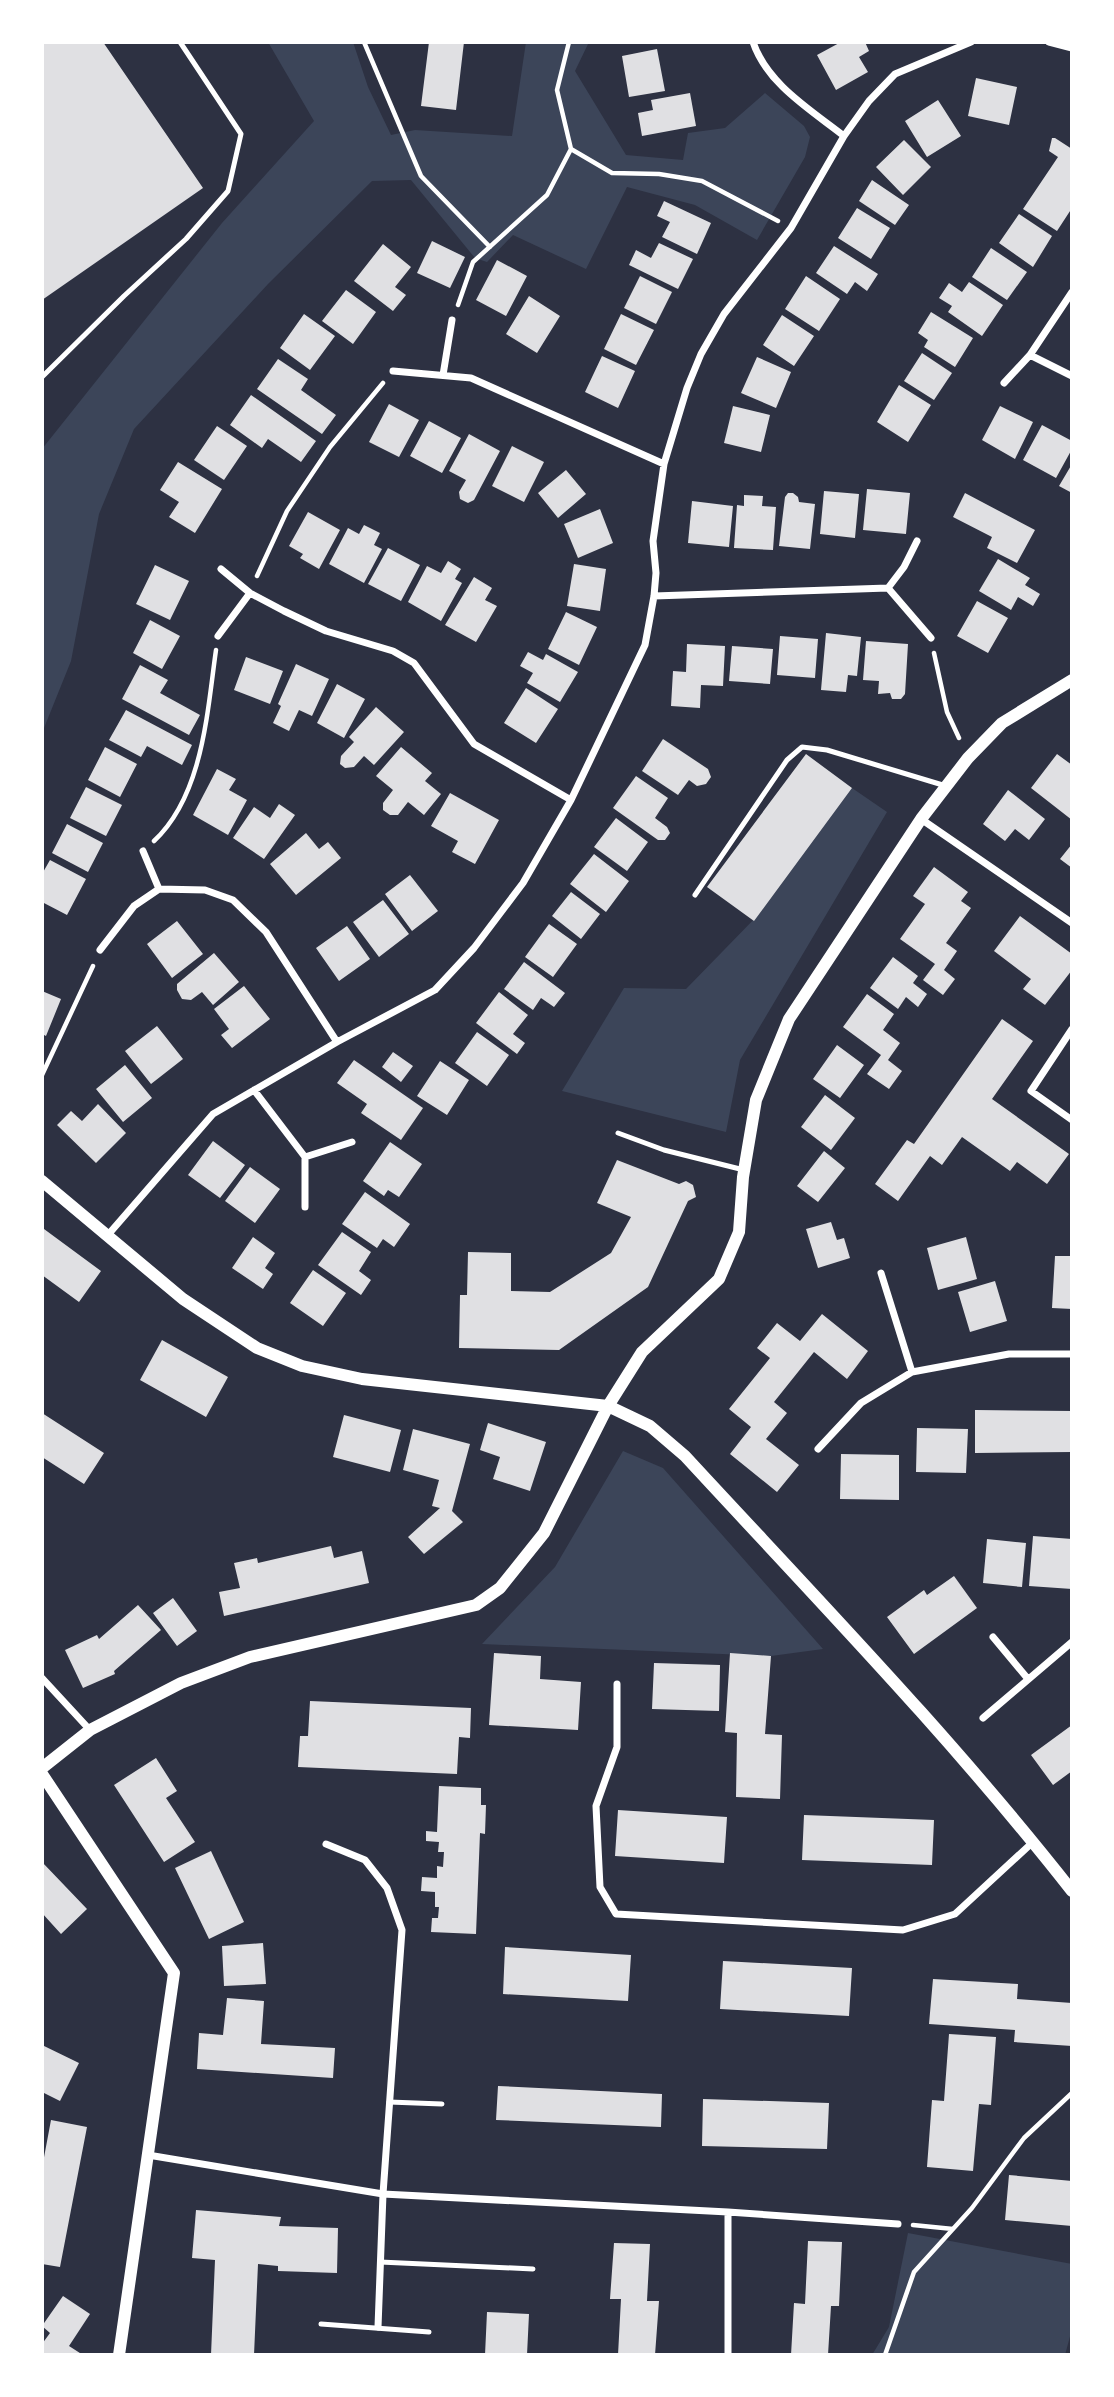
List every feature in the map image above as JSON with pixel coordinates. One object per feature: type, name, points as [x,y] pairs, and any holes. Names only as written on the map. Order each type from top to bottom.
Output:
[{"type":"street","points":[[753,42],[757,55],[785,89],[844,136]]},
{"type":"street","points":[[106,1237],[213,1114],[337,1042],[435,990],[474,948],[523,883],[571,800],[645,645],[654,596],[656,573],[653,541],[664,464],[687,388],[701,354],[724,314],[792,228],[844,136],[869,102],[895,74],[971,42]]},
{"type":"street","points":[[1049,42],[1072,48]]},
{"type":"street","points":[[1003,383],[1030,355],[1072,292]]},
{"type":"street","points":[[443,375],[452,320]]},
{"type":"street","points":[[1030,355],[1072,376]]},
{"type":"street","points":[[393,371],[471,378],[664,464]]},
{"type":"street","points":[[888,588],[904,567],[917,541]]},
{"type":"street","points":[[221,569],[250,593],[326,631],[393,651],[414,663],[474,744],[571,800]]},
{"type":"street","points":[[654,596],[888,588]]},
{"type":"street","points":[[888,588],[930,638]]},
{"type":"street","points":[[218,636],[250,593]]},
{"type":"street","points":[[42,1768],[90,1730],[181,1683],[250,1657],[476,1605],[500,1588],[544,1533],[608,1406],[642,1352],[719,1279],[739,1232],[744,1170],[757,1100],[789,1018],[921,819],[968,758],[1002,723],[1072,680]]},
{"type":"street","points":[[921,819],[1072,923]]},
{"type":"street","points":[[143,851],[159,889]]},
{"type":"street","points":[[100,950],[134,906],[159,889],[205,890],[233,900],[266,932],[337,1042]]},
{"type":"street","points":[[1072,1029],[1031,1091],[1072,1120]]},
{"type":"street","points":[[254,1090],[306,1157],[305,1207]]},
{"type":"street","points":[[306,1157],[352,1142]]},
{"type":"street","points":[[42,1181],[183,1299],[257,1348],[302,1366],[362,1379],[608,1406],[649,1426],[685,1456],[895,1683],[1072,1891]]},
{"type":"street","points":[[881,1273],[912,1372]]},
{"type":"street","points":[[818,1449],[861,1403],[912,1372],[1009,1354],[1072,1354]]},
{"type":"street","points":[[993,1637],[1028,1679]]},
{"type":"street","points":[[983,1718],[1072,1642]]},
{"type":"street","points":[[42,1678],[90,1730]]},
{"type":"street","points":[[617,1684],[617,1747],[596,1807],[600,1887],[616,1914],[903,1930],[955,1914],[1033,1842]]},
{"type":"street","points":[[42,1774],[174,1973],[119,2355]]},
{"type":"street","points":[[326,1844],[366,1860],[387,1888],[402,1930],[383,2194],[378,2327]]},
{"type":"street","points":[[148,2155],[383,2194],[898,2224]]},
{"type":"street","points":[[728,2212],[728,2355]]},
{"type":"lane","points":[[42,377],[186,239],[228,191],[241,134],[180,42]]},
{"type":"lane","points":[[695,895],[787,760],[802,747],[827,750],[946,786]]},
{"type":"lane","points":[[618,1133],[664,1150],[744,1170]]},
{"type":"lane","points":[[389,2102],[442,2104]]},
{"type":"lane","points":[[380,2262],[533,2269]]},
{"type":"lane","points":[[321,2324],[429,2332]]},
{"type":"path","points":[[364,42],[421,176],[490,247]]},
{"type":"path","points":[[452,320],[473,262],[547,195],[571,149],[558,90],[569,42]]},
{"type":"path","points":[[571,149],[612,173],[659,174],[702,181],[792,228]]},
{"type":"path","points":[[250,593],[287,511],[330,447],[393,371]]},
{"type":"path","points":[[143,851],[167,829],[195,775],[206,723],[218,636]]},
{"type":"path","points":[[930,638],[947,712],[968,758]]},
{"type":"path","points":[[42,1075],[100,950]]},
{"type":"path","points":[[885,2355],[914,2272],[953,2229],[1024,2138],[1072,2093]]},
{"type":"path","points":[[898,2224],[953,2229]]},
{"type":"shaded area","points":[[268,42],[353,42],[368,87],[391,135],[415,130],[512,136],[526,42],[589,42],[575,71],[626,155],[683,160],[688,133],[725,128],[765,93],[804,126],[810,137],[805,157],[757,240],[695,205],[627,187],[586,269],[513,235],[487,262],[475,258],[411,180],[372,181],[268,284],[134,429],[99,514],[71,661],[42,733],[42,449],[222,223],[314,121]]},
{"type":"shaded area","points":[[852,788],[887,812],[740,1060],[726,1132],[562,1091],[624,988],[686,989],[760,913]]},
{"type":"shaded area","points":[[623,1451],[663,1468],[823,1649],[771,1656],[482,1644],[555,1567]]},
{"type":"shaded area","points":[[908,2233],[1072,2264],[1072,2329],[1065,2355],[872,2355],[889,2327]]},
{"type":"building","points":[[42,42],[103,42],[203,188],[42,300]]},
{"type":"building","points":[[429,42],[464,42],[456,110],[421,106]]},
{"type":"building","points":[[841,42],[865,42],[869,51],[859,57],[868,72],[836,90],[817,55]]},
{"type":"building","points":[[657,49],[665,91],[629,97],[622,56]]},
{"type":"building","points":[[976,78],[1017,87],[1009,125],[968,116]]},
{"type":"building","points":[[690,93],[696,126],[642,136],[638,113],[653,110],[651,100]]},
{"type":"building","points":[[938,100],[961,136],[927,157],[905,121]]},
{"type":"building","points":[[1052,138],[1072,149],[1072,208],[1057,231],[1023,209],[1058,157],[1049,151]]},
{"type":"building","points":[[904,140],[931,167],[903,195],[876,167]]},
{"type":"building","points":[[872,180],[909,205],[895,225],[859,201]]},
{"type":"building","points":[[664,201],[711,223],[697,254],[662,237],[670,222],[657,216]]},
{"type":"building","points":[[857,208],[890,228],[871,259],[838,238]]},
{"type":"building","points":[[1019,214],[1052,236],[1033,267],[999,243]]},
{"type":"building","points":[[432,241],[465,257],[450,288],[417,273]]},
{"type":"building","points":[[659,243],[693,259],[678,289],[629,265],[636,250],[651,258]]},
{"type":"building","points":[[383,244],[411,267],[395,287],[406,295],[393,311],[354,281]]},
{"type":"building","points":[[834,246],[878,274],[867,291],[855,282],[847,294],[816,273]]},
{"type":"building","points":[[991,248],[1027,272],[1007,300],[972,277]]},
{"type":"building","points":[[497,260],[527,276],[506,316],[476,300]]},
{"type":"building","points":[[640,276],[672,292],[656,324],[624,308]]},
{"type":"building","points":[[806,276],[840,299],[819,331],[785,309]]},
{"type":"building","points":[[969,282],[1003,305],[982,336],[948,312],[952,306],[939,298],[949,283],[962,292]]},
{"type":"building","points":[[346,290],[376,312],[353,344],[322,321]]},
{"type":"building","points":[[529,296],[560,316],[537,353],[506,334]]},
{"type":"building","points":[[931,312],[973,338],[955,367],[924,347],[928,340],[918,333]]},
{"type":"building","points":[[304,314],[335,336],[310,370],[280,348]]},
{"type":"building","points":[[621,314],[654,330],[636,365],[604,349]]},
{"type":"building","points":[[782,315],[814,336],[794,366],[763,345]]},
{"type":"building","points":[[922,353],[952,373],[934,400],[904,381]]},
{"type":"building","points":[[602,356],[635,371],[618,408],[585,392]]},
{"type":"building","points":[[757,357],[791,372],[776,408],[741,393]]},
{"type":"building","points":[[278,359],[308,379],[301,390],[336,415],[322,434],[257,389]]},
{"type":"building","points":[[899,385],[931,405],[908,442],[877,422]]},
{"type":"building","points":[[251,395],[316,441],[301,462],[268,439],[262,448],[230,425]]},
{"type":"building","points":[[389,404],[419,420],[399,457],[369,442]]},
{"type":"building","points":[[733,406],[770,415],[761,452],[724,443]]},
{"type":"building","points":[[1000,406],[1033,422],[1015,459],[982,440]]},
{"type":"building","points":[[429,421],[461,438],[442,473],[410,456]]},
{"type":"building","points":[[1042,425],[1072,441],[1072,449],[1056,478],[1023,460]]},
{"type":"building","points":[[217,426],[247,446],[224,480],[194,460]]},
{"type":"building","points":[[469,434],[500,451],[474,500],[468,503],[460,499],[459,492],[466,480],[449,471]]},
{"type":"building","points":[[512,446],[544,462],[524,502],[492,486]]},
{"type":"building","points":[[178,462],[222,489],[195,533],[169,517],[179,502],[160,490]]},
{"type":"building","points":[[1072,464],[1072,493],[1059,486]]},
{"type":"building","points":[[566,470],[586,494],[558,518],[538,493]]},
{"type":"building","points":[[867,489],[910,493],[906,534],[863,530]]},
{"type":"building","points":[[824,491],[859,494],[855,538],[820,534]]},
{"type":"building","points":[[788,493],[798,497],[799,502],[815,504],[810,549],[779,546],[785,497]]},
{"type":"building","points":[[965,493],[1035,530],[1017,563],[987,548],[992,537],[953,517]]},
{"type":"building","points":[[744,495],[763,496],[762,506],[776,507],[773,550],[734,548],[737,505],[744,506]]},
{"type":"building","points":[[692,501],[733,506],[729,547],[688,543]]},
{"type":"building","points":[[600,509],[613,543],[578,558],[564,524]]},
{"type":"building","points":[[308,512],[340,530],[319,569],[300,558],[303,554],[289,546]]},
{"type":"building","points":[[364,525],[380,533],[374,545],[382,549],[364,583],[329,564],[348,528],[359,534]]},
{"type":"building","points":[[388,548],[420,565],[401,601],[368,584]]},
{"type":"building","points":[[998,559],[1030,578],[1025,585],[1040,594],[1033,606],[1018,597],[1011,610],[979,591]]},
{"type":"building","points":[[448,561],[461,569],[455,579],[462,583],[441,621],[408,602],[427,566],[441,573]]},
{"type":"building","points":[[574,564],[606,569],[600,611],[567,606]]},
{"type":"building","points":[[155,565],[189,581],[170,620],[136,604]]},
{"type":"building","points":[[474,577],[492,588],[485,600],[497,606],[476,642],[445,625]]},
{"type":"building","points":[[977,601],[1008,618],[988,653],[957,636]]},
{"type":"building","points":[[566,612],[597,627],[579,665],[548,649]]},
{"type":"building","points":[[150,620],[180,636],[162,669],[133,653]]},
{"type":"building","points":[[826,633],[861,637],[857,676],[848,675],[846,692],[821,690]]},
{"type":"building","points":[[780,636],[818,639],[815,678],[777,675]]},
{"type":"building","points":[[866,641],[908,644],[905,694],[901,699],[892,699],[890,693],[878,694],[879,681],[863,680]]},
{"type":"building","points":[[687,644],[725,646],[723,686],[701,685],[700,708],[671,706],[673,671],[686,672]]},
{"type":"building","points":[[732,646],[773,649],[770,684],[729,681]]},
{"type":"building","points":[[528,652],[543,660],[546,654],[578,672],[560,702],[527,683],[533,673],[520,666]]},
{"type":"building","points":[[246,657],[283,671],[270,704],[234,690]]},
{"type":"building","points":[[296,664],[329,679],[312,716],[299,710],[289,731],[273,723],[281,706],[278,704]]},
{"type":"building","points":[[140,665],[168,680],[160,693],[200,715],[189,735],[122,699]]},
{"type":"building","points":[[337,684],[365,699],[344,738],[317,723]]},
{"type":"building","points":[[526,688],[558,709],[536,743],[504,723]]},
{"type":"building","points":[[376,707],[404,732],[374,765],[364,756],[354,767],[345,768],[340,764],[341,756],[354,742],[349,737]]},
{"type":"building","points":[[126,710],[192,745],[182,765],[147,746],[141,757],[109,740]]},
{"type":"building","points":[[663,739],[708,769],[711,777],[706,784],[697,786],[689,780],[678,795],[642,771]]},
{"type":"building","points":[[105,747],[137,764],[120,797],[88,780]]},
{"type":"building","points":[[401,747],[432,773],[425,781],[441,794],[424,815],[408,802],[398,815],[390,815],[383,810],[383,803],[393,790],[376,776]]},
{"type":"building","points":[[806,754],[852,788],[754,921],[707,887]]},
{"type":"building","points":[[1057,754],[1072,765],[1072,820],[1031,788]]},
{"type":"building","points":[[217,769],[236,779],[229,790],[247,800],[228,835],[193,815]]},
{"type":"building","points":[[636,776],[668,798],[655,818],[667,827],[670,833],[665,840],[658,840],[613,808]]},
{"type":"building","points":[[86,787],[122,805],[106,836],[70,818]]},
{"type":"building","points":[[1008,790],[1045,819],[1029,840],[1015,829],[1005,841],[983,824]]},
{"type":"building","points":[[450,793],[499,820],[475,864],[452,852],[458,841],[431,826]]},
{"type":"building","points":[[279,804],[295,815],[264,859],[233,838],[254,807],[270,818]]},
{"type":"building","points":[[616,818],[648,842],[627,871],[594,847]]},
{"type":"building","points":[[67,824],[103,843],[88,872],[52,853]]},
{"type":"building","points":[[306,833],[319,849],[328,842],[341,858],[296,895],[270,864]]},
{"type":"building","points":[[1072,844],[1072,868],[1060,859]]},
{"type":"building","points":[[594,854],[629,881],[606,912],[570,884]]},
{"type":"building","points":[[50,860],[86,879],[67,915],[42,902],[42,874]]},
{"type":"building","points":[[934,867],[968,892],[961,901],[971,908],[946,943],[957,951],[944,970],[955,979],[943,995],[923,980],[935,964],[900,939],[925,904],[913,896]]},
{"type":"building","points":[[410,875],[438,911],[412,931],[385,894]]},
{"type":"building","points":[[571,892],[600,914],[581,939],[552,916]]},
{"type":"building","points":[[383,900],[409,934],[379,957],[353,922]]},
{"type":"building","points":[[1020,916],[1072,954],[1072,970],[1045,1005],[1023,989],[1031,979],[994,951]]},
{"type":"building","points":[[177,921],[203,954],[172,978],[147,944]]},
{"type":"building","points":[[549,924],[577,944],[553,977],[525,957]]},
{"type":"building","points":[[347,926],[370,959],[339,981],[316,948]]},
{"type":"building","points":[[214,953],[239,982],[213,1005],[202,992],[191,1000],[182,999],[177,984]]},
{"type":"building","points":[[893,957],[918,976],[913,983],[927,994],[918,1007],[906,997],[898,1009],[870,988]]},
{"type":"building","points":[[524,962],[565,993],[554,1007],[541,998],[533,1010],[504,989]]},
{"type":"building","points":[[244,986],[270,1019],[232,1048],[221,1035],[229,1029],[214,1009]]},
{"type":"building","points":[[42,991],[61,999],[46,1036],[42,1034]]},
{"type":"building","points":[[499,992],[528,1015],[513,1034],[525,1043],[517,1054],[476,1023]]},
{"type":"building","points":[[867,994],[894,1014],[883,1030],[900,1043],[888,1060],[902,1071],[889,1089],[867,1074],[881,1055],[843,1027]]},
{"type":"building","points":[[1002,1019],[1033,1041],[992,1099],[1069,1154],[1047,1184],[1017,1162],[1010,1171],[962,1137],[942,1165],[930,1156],[898,1201],[875,1184],[907,1140],[914,1144]]},
{"type":"building","points":[[157,1026],[183,1059],[151,1084],[125,1051]]},
{"type":"building","points":[[477,1032],[509,1055],[487,1086],[455,1063]]},
{"type":"building","points":[[837,1045],[864,1065],[840,1098],[813,1079]]},
{"type":"building","points":[[393,1052],[413,1066],[401,1082],[382,1067]]},
{"type":"building","points":[[354,1060],[423,1108],[401,1140],[361,1113],[367,1104],[337,1083]]},
{"type":"building","points":[[440,1061],[469,1080],[447,1115],[417,1096]]},
{"type":"building","points":[[125,1065],[152,1098],[123,1122],[96,1089]]},
{"type":"building","points":[[825,1095],[855,1118],[831,1150],[801,1127]]},
{"type":"building","points":[[98,1104],[126,1133],[96,1163],[57,1125],[71,1111],[82,1121]]},
{"type":"building","points":[[213,1141],[245,1165],[220,1198],[188,1175]]},
{"type":"building","points":[[390,1142],[422,1164],[399,1197],[388,1190],[384,1196],[363,1181]]},
{"type":"building","points":[[824,1151],[845,1168],[818,1202],[797,1186]]},
{"type":"building","points":[[617,1160],[679,1184],[686,1181],[693,1185],[696,1197],[688,1201],[648,1287],[559,1350],[459,1348],[460,1295],[467,1295],[468,1252],[511,1253],[511,1291],[550,1292],[611,1253],[631,1217],[597,1203]]},
{"type":"building","points":[[250,1167],[280,1189],[255,1223],[225,1201]]},
{"type":"building","points":[[365,1192],[410,1224],[394,1247],[383,1239],[377,1248],[342,1224]]},
{"type":"building","points":[[831,1222],[837,1240],[844,1238],[850,1258],[818,1268],[806,1229]]},
{"type":"building","points":[[44,1229],[101,1271],[79,1302],[42,1275]]},
{"type":"building","points":[[342,1232],[371,1252],[359,1271],[371,1280],[361,1295],[318,1265]]},
{"type":"building","points":[[253,1237],[275,1253],[265,1268],[273,1274],[263,1289],[232,1268]]},
{"type":"building","points":[[966,1237],[977,1279],[938,1290],[927,1248]]},
{"type":"building","points":[[1055,1256],[1072,1256],[1072,1309],[1052,1308]]},
{"type":"building","points":[[313,1270],[346,1293],[323,1326],[290,1303]]},
{"type":"building","points":[[995,1281],[1007,1321],[970,1332],[958,1292]]},
{"type":"building","points":[[822,1314],[868,1351],[847,1379],[814,1352],[774,1402],[787,1413],[766,1439],[799,1465],[777,1492],[730,1454],[751,1427],[729,1409],[770,1358],[757,1348],[777,1323],[800,1341]]},
{"type":"building","points":[[162,1340],[228,1377],[206,1417],[140,1380]]},
{"type":"building","points":[[975,1410],[1072,1411],[1072,1452],[975,1453]]},
{"type":"building","points":[[42,1413],[104,1453],[84,1484],[42,1457]]},
{"type":"building","points":[[344,1415],[401,1430],[390,1472],[333,1457]]},
{"type":"building","points":[[488,1423],[546,1442],[530,1491],[493,1479],[500,1457],[480,1450]]},
{"type":"building","points":[[917,1428],[968,1429],[966,1473],[916,1472]]},
{"type":"building","points":[[413,1429],[470,1444],[452,1511],[463,1522],[424,1554],[408,1537],[440,1508],[432,1506],[439,1480],[403,1470]]},
{"type":"building","points":[[841,1454],[899,1455],[899,1500],[840,1499]]},
{"type":"building","points":[[1033,1536],[1072,1539],[1072,1589],[1029,1586]]},
{"type":"building","points":[[987,1539],[1026,1543],[1022,1587],[983,1583]]},
{"type":"building","points":[[331,1546],[334,1558],[362,1551],[369,1583],[224,1616],[219,1592],[240,1588],[234,1563],[257,1558],[258,1563]]},
{"type":"building","points":[[954,1576],[977,1608],[914,1654],[887,1617],[924,1590],[927,1595]]},
{"type":"building","points":[[173,1598],[197,1631],[177,1646],[153,1613]]},
{"type":"building","points":[[138,1605],[161,1630],[114,1671],[115,1674],[83,1688],[65,1650],[97,1635],[99,1639]]},
{"type":"building","points":[[494,1653],[541,1656],[540,1679],[581,1682],[578,1730],[489,1725]]},
{"type":"building","points":[[730,1653],[771,1656],[765,1734],[782,1735],[780,1799],[736,1797],[737,1733],[725,1732]]},
{"type":"building","points":[[654,1663],[720,1665],[719,1711],[652,1709]]},
{"type":"building","points":[[310,1701],[471,1708],[470,1738],[459,1737],[457,1774],[298,1767],[300,1736],[308,1736]]},
{"type":"building","points":[[1072,1725],[1072,1771],[1053,1785],[1031,1755]]},
{"type":"building","points":[[156,1758],[177,1791],[166,1798],[195,1842],[164,1862],[114,1785]]},
{"type":"building","points":[[439,1786],[481,1788],[481,1805],[486,1805],[485,1834],[480,1833],[476,1934],[431,1932],[432,1918],[438,1918],[439,1907],[435,1907],[435,1892],[421,1891],[422,1877],[437,1878],[437,1866],[443,1867],[444,1852],[438,1852],[439,1842],[426,1841],[426,1831],[437,1832]]},
{"type":"building","points":[[618,1810],[727,1817],[724,1863],[615,1856]]},
{"type":"building","points":[[804,1815],[934,1820],[932,1865],[802,1860]]},
{"type":"building","points":[[211,1851],[244,1922],[209,1939],[175,1868]]},
{"type":"building","points":[[42,1862],[87,1909],[61,1934],[42,1913]]},
{"type":"building","points":[[263,1943],[266,1984],[224,1986],[222,1946]]},
{"type":"building","points":[[505,1947],[631,1955],[628,2001],[503,1994]]},
{"type":"building","points":[[723,1961],[852,1968],[849,2016],[720,2009]]},
{"type":"building","points":[[933,1979],[1018,1984],[1017,1999],[1072,2003],[1072,2046],[1014,2042],[1015,2030],[929,2024]]},
{"type":"building","points":[[227,1998],[264,2001],[261,2044],[335,2048],[333,2078],[197,2069],[199,2033],[223,2035]]},
{"type":"building","points":[[949,2034],[996,2037],[991,2105],[979,2104],[973,2171],[927,2167],[932,2100],[944,2101]]},
{"type":"building","points":[[42,2045],[79,2063],[60,2101],[42,2092]]},
{"type":"building","points":[[498,2086],[662,2094],[661,2127],[496,2120]]},
{"type":"building","points":[[703,2099],[829,2103],[827,2149],[702,2146]]},
{"type":"building","points":[[51,2120],[87,2127],[60,2267],[42,2264],[42,2168]]},
{"type":"building","points":[[1009,2175],[1072,2181],[1072,2226],[1005,2220]]},
{"type":"building","points":[[196,2210],[281,2217],[279,2226],[338,2228],[337,2273],[278,2271],[278,2266],[258,2264],[254,2355],[211,2355],[215,2260],[192,2258]]},
{"type":"building","points":[[808,2241],[842,2242],[839,2306],[831,2306],[828,2355],[791,2355],[794,2303],[805,2304]]},
{"type":"building","points":[[614,2243],[650,2244],[647,2301],[659,2301],[655,2355],[618,2355],[621,2299],[610,2299]]},
{"type":"building","points":[[63,2296],[90,2314],[69,2346],[83,2355],[42,2355],[42,2344],[50,2333],[42,2326]]},
{"type":"building","points":[[487,2312],[529,2314],[527,2355],[485,2355]]}]
